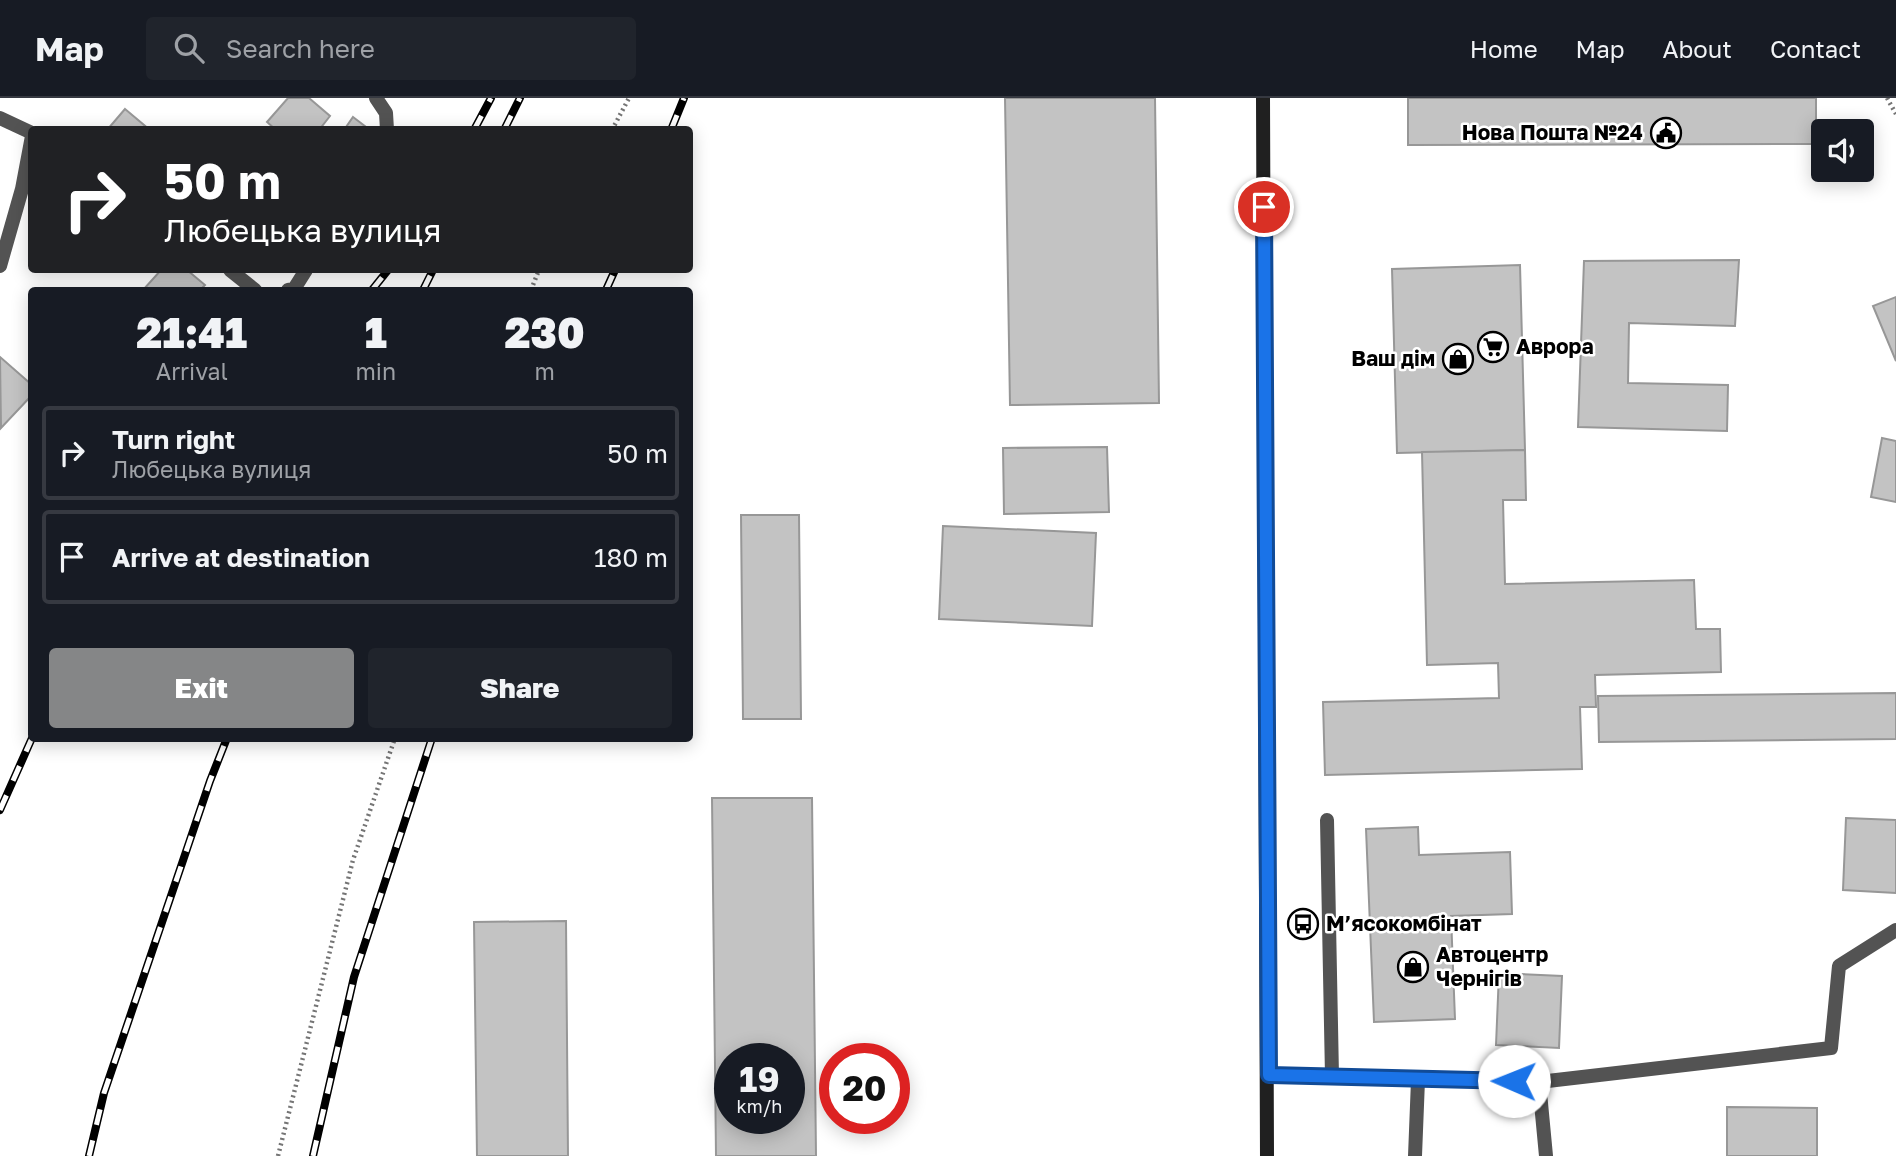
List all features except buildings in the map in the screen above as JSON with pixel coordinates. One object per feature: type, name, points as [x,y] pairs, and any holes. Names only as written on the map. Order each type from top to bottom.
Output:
[{"type":"main road","points":[[1263,98],[1269,1075],[1267,1156]]},
{"type":"street","points":[[376,98],[386,114],[387,126]]},
{"type":"street","points":[[0,118],[28,132]]},
{"type":"street","points":[[0,267],[22,189],[28,156]]},
{"type":"street","points":[[234,273],[251,287]]},
{"type":"street","points":[[1327,820],[1332,1076]]},
{"type":"street","points":[[1269,1075],[1539,1082],[1831,1048],[1839,966],[1896,930]]},
{"type":"street","points":[[1415,1156],[1418,1080]]},
{"type":"street","points":[[1539,1082],[1546,1156]]},
{"type":"path","points":[[614,126],[629,98]]},
{"type":"path","points":[[1887,98],[1896,114]]},
{"type":"path","points":[[278,1156],[353,860],[394,742]]},
{"type":"railway","points":[[476,126],[491,98]]},
{"type":"railway","points":[[506,126],[520,98]]},
{"type":"railway","points":[[673,126],[684,98]]},
{"type":"railway","points":[[374,287],[386,273]]},
{"type":"railway","points":[[424,287],[432,273]]},
{"type":"railway","points":[[607,287],[614,273]]},
{"type":"railway","points":[[0,810],[30,742]]},
{"type":"railway","points":[[89,1156],[104,1093],[225,742]]},
{"type":"railway","points":[[313,1156],[354,977],[431,742]]},
{"type":"place","name":"Нова Пошта №24","points":[[1666,133]]},
{"type":"place","name":"Аврора","points":[[1493,347]]},
{"type":"place","name":"Ваш дім","points":[[1458,359]]},
{"type":"place","name":"М’ясокомбінат","points":[[1303,924]]},
{"type":"place","name":"Автоцентр Чернігів","points":[[1413,967]]},
{"type":"route","points":[[1264,207],[1269,1075],[1514,1081]]}]
